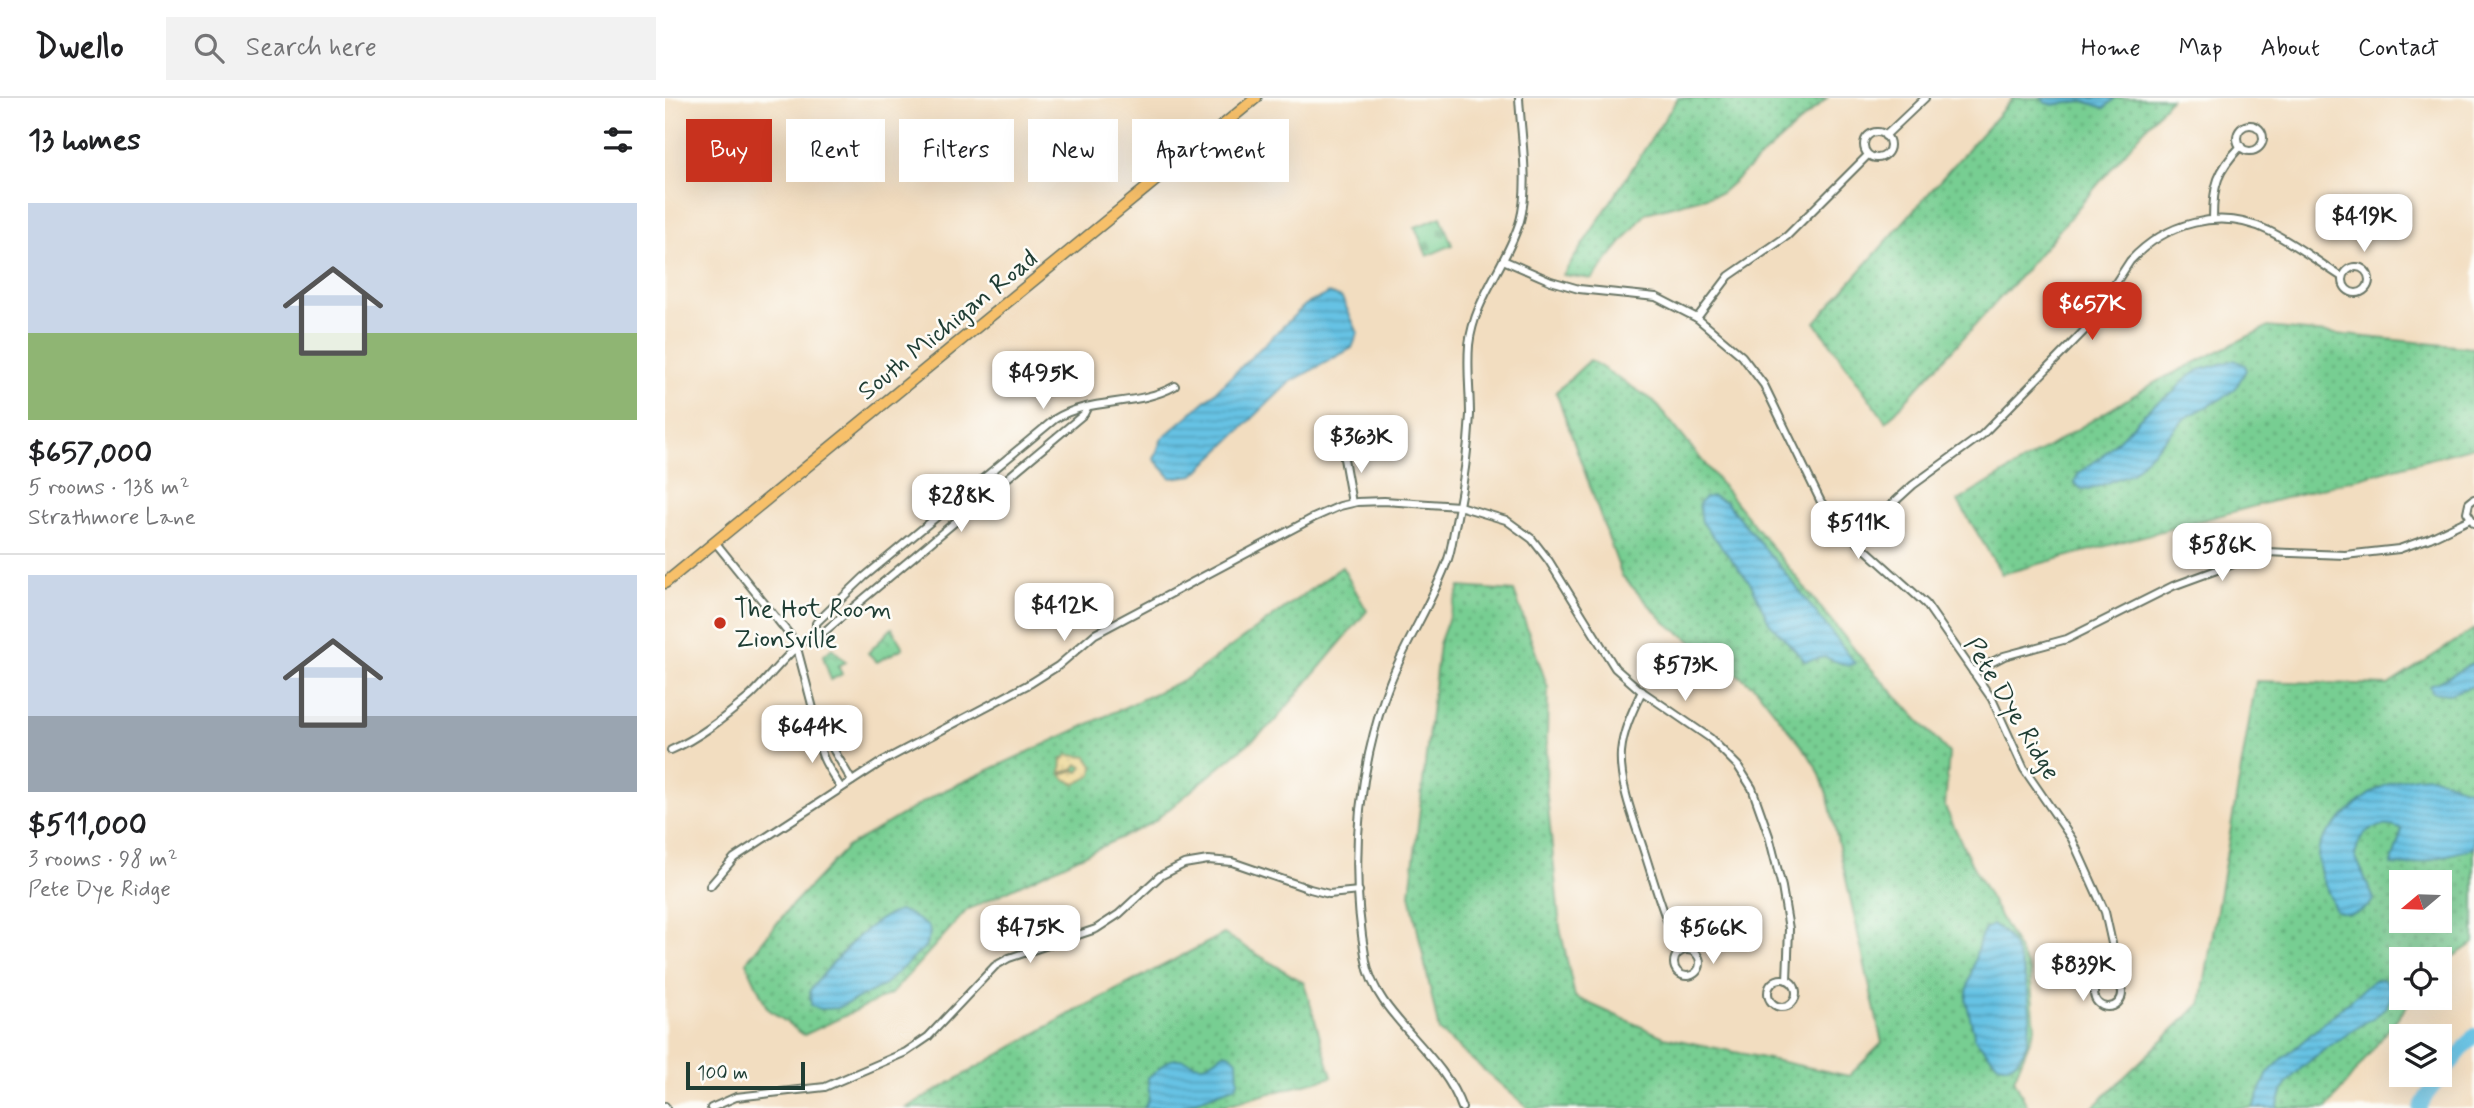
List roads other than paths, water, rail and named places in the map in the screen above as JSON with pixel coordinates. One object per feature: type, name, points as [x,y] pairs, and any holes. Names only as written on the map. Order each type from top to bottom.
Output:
[{"type":"main road","name":"South Michigan Road","points":[[665,583],[1256,98]]},
{"type":"street","points":[[1462,1108],[1451,1083],[1438,1064],[1375,989],[1365,960],[1356,844],[1360,798],[1385,694],[1449,557],[1468,450],[1469,344],[1488,285],[1503,260],[1519,223],[1524,193],[1519,98]]},
{"type":"street","points":[[1885,136],[1925,98]]},
{"type":"street","points":[[2252,125],[2260,129],[2263,140],[2259,147],[2248,150],[2241,146],[2238,134],[2243,127],[2252,125]]},
{"type":"street","points":[[1878,132],[1885,136],[1889,148],[1884,155],[1876,158],[1868,155],[1864,144],[1867,136],[1878,132]]},
{"type":"street","points":[[2213,219],[2214,188],[2219,174],[2241,146]]},
{"type":"street","points":[[1697,318],[1729,276],[1787,236],[1868,155]]},
{"type":"street","points":[[1854,539],[1925,475],[1982,435],[2085,330],[2130,261],[2162,234],[2178,226],[2213,219],[2238,222],[2268,230],[2343,277],[2345,289],[2355,294],[2366,289],[2369,281],[2367,272],[2355,267],[2347,270],[2343,277]]},
{"type":"street","name":"Pete Dye Ridge","points":[[1503,260],[1551,281],[1579,289],[1656,297],[1697,318],[1742,356],[1764,384],[1821,502],[1854,539],[1926,604],[1992,699],[2024,769],[2072,839],[2105,912],[2113,948],[2111,979]]},
{"type":"street","points":[[816,633],[815,623],[864,577],[1014,452],[1066,413],[1079,408],[1164,393],[1175,386]]},
{"type":"street","points":[[671,750],[688,743],[749,697],[797,648],[816,633],[825,631],[1084,414],[1087,408]]},
{"type":"street","points":[[1014,452],[1025,463]]},
{"type":"street","points":[[1343,453],[1352,503]]},
{"type":"street","points":[[1973,672],[2004,656],[2067,639],[2173,586],[2266,552],[2345,555],[2399,549],[2472,521],[2468,508],[2474,499]]},
{"type":"street","points":[[709,887],[734,858],[883,761],[1031,683],[1058,666],[1095,634],[1313,518],[1352,503],[1384,501],[1459,506],[1506,520],[1532,538],[1615,668],[1643,691],[1710,737],[1738,766],[1752,788],[1766,826],[1782,887],[1789,929],[1787,980]]},
{"type":"street","points":[[914,535],[923,547]]},
{"type":"street","points":[[715,542],[793,639],[820,735],[818,743],[841,788]]},
{"type":"street","points":[[1643,691],[1625,732],[1621,766],[1633,819],[1659,900],[1681,951]]},
{"type":"street","points":[[820,735],[826,737],[852,781]]},
{"type":"street","points":[[711,1108],[736,1097],[825,1087],[906,1052],[928,1037],[995,966],[1009,958],[1096,929],[1119,914],[1160,876],[1184,864],[1209,860],[1232,862],[1310,890],[1329,894],[1359,891]]},
{"type":"street","points":[[1681,951],[1693,952],[1699,958],[1698,970],[1691,975],[1679,974],[1674,966],[1675,957],[1681,951]]},
{"type":"street","name":"Pete Dye Ridge","points":[[2111,979],[2118,984],[2121,996],[2113,1006],[2104,1006],[2097,1001],[2094,992],[2098,983],[2111,979]]},
{"type":"street","points":[[1778,980],[1787,980],[1794,986],[1794,999],[1788,1006],[1779,1007],[1769,998],[1769,989],[1778,980]]},
{"type":"water","points":[[2042,98],[2115,98],[2105,108],[2083,101],[2053,105],[2045,103]]},
{"type":"water","points":[[1329,293],[1342,298],[1358,333],[1352,348],[1290,382],[1194,475],[1171,478],[1154,459],[1162,438],[1210,397],[1305,305]]},
{"type":"water","points":[[2234,360],[2245,365],[2246,370],[2235,389],[2185,418],[2132,473],[2089,490],[2081,489],[2074,482],[2079,473],[2102,456],[2152,406],[2174,392],[2182,382],[2199,370]]},
{"type":"water","points":[[1712,496],[1726,502],[1855,663],[1848,666],[1825,657],[1805,661],[1769,622],[1751,584],[1702,522],[1699,504],[1704,498]]},
{"type":"water","points":[[2474,663],[2474,686],[2449,694],[2432,692],[2432,684]]},
{"type":"water","points":[[2431,776],[2474,791],[2474,848],[2408,866],[2391,865],[2402,830],[2391,826],[2375,827],[2361,838],[2355,855],[2374,899],[2367,907],[2357,912],[2335,910],[2319,863],[2319,848],[2324,837],[2358,803],[2380,788],[2404,779]]},
{"type":"water","points":[[900,911],[929,927],[930,934],[925,947],[883,986],[838,1008],[821,1009],[811,1006],[810,990],[839,956],[876,922]]},
{"type":"water","points":[[1992,925],[2004,934],[2015,949],[2028,994],[2028,1039],[2020,1056],[2008,1066],[1998,1064],[1975,1039],[1966,1000],[1980,939],[1985,929]]},
{"type":"water","points":[[2383,979],[2389,986],[2389,1000],[2382,1011],[2298,1071],[2284,1088],[2277,1108],[2253,1108],[2268,1073],[2374,980]]},
{"type":"water","points":[[1223,1053],[1229,1053],[1237,1060],[1236,1086],[1180,1107],[1144,1108],[1149,1095],[1148,1077],[1165,1063],[1179,1059],[1206,1064]]},
{"type":"waterway","points":[[2420,1108],[2427,1095],[2474,1035]]},
{"type":"place","name":"The Hot Room Zionsville","points":[[720,623]]}]
